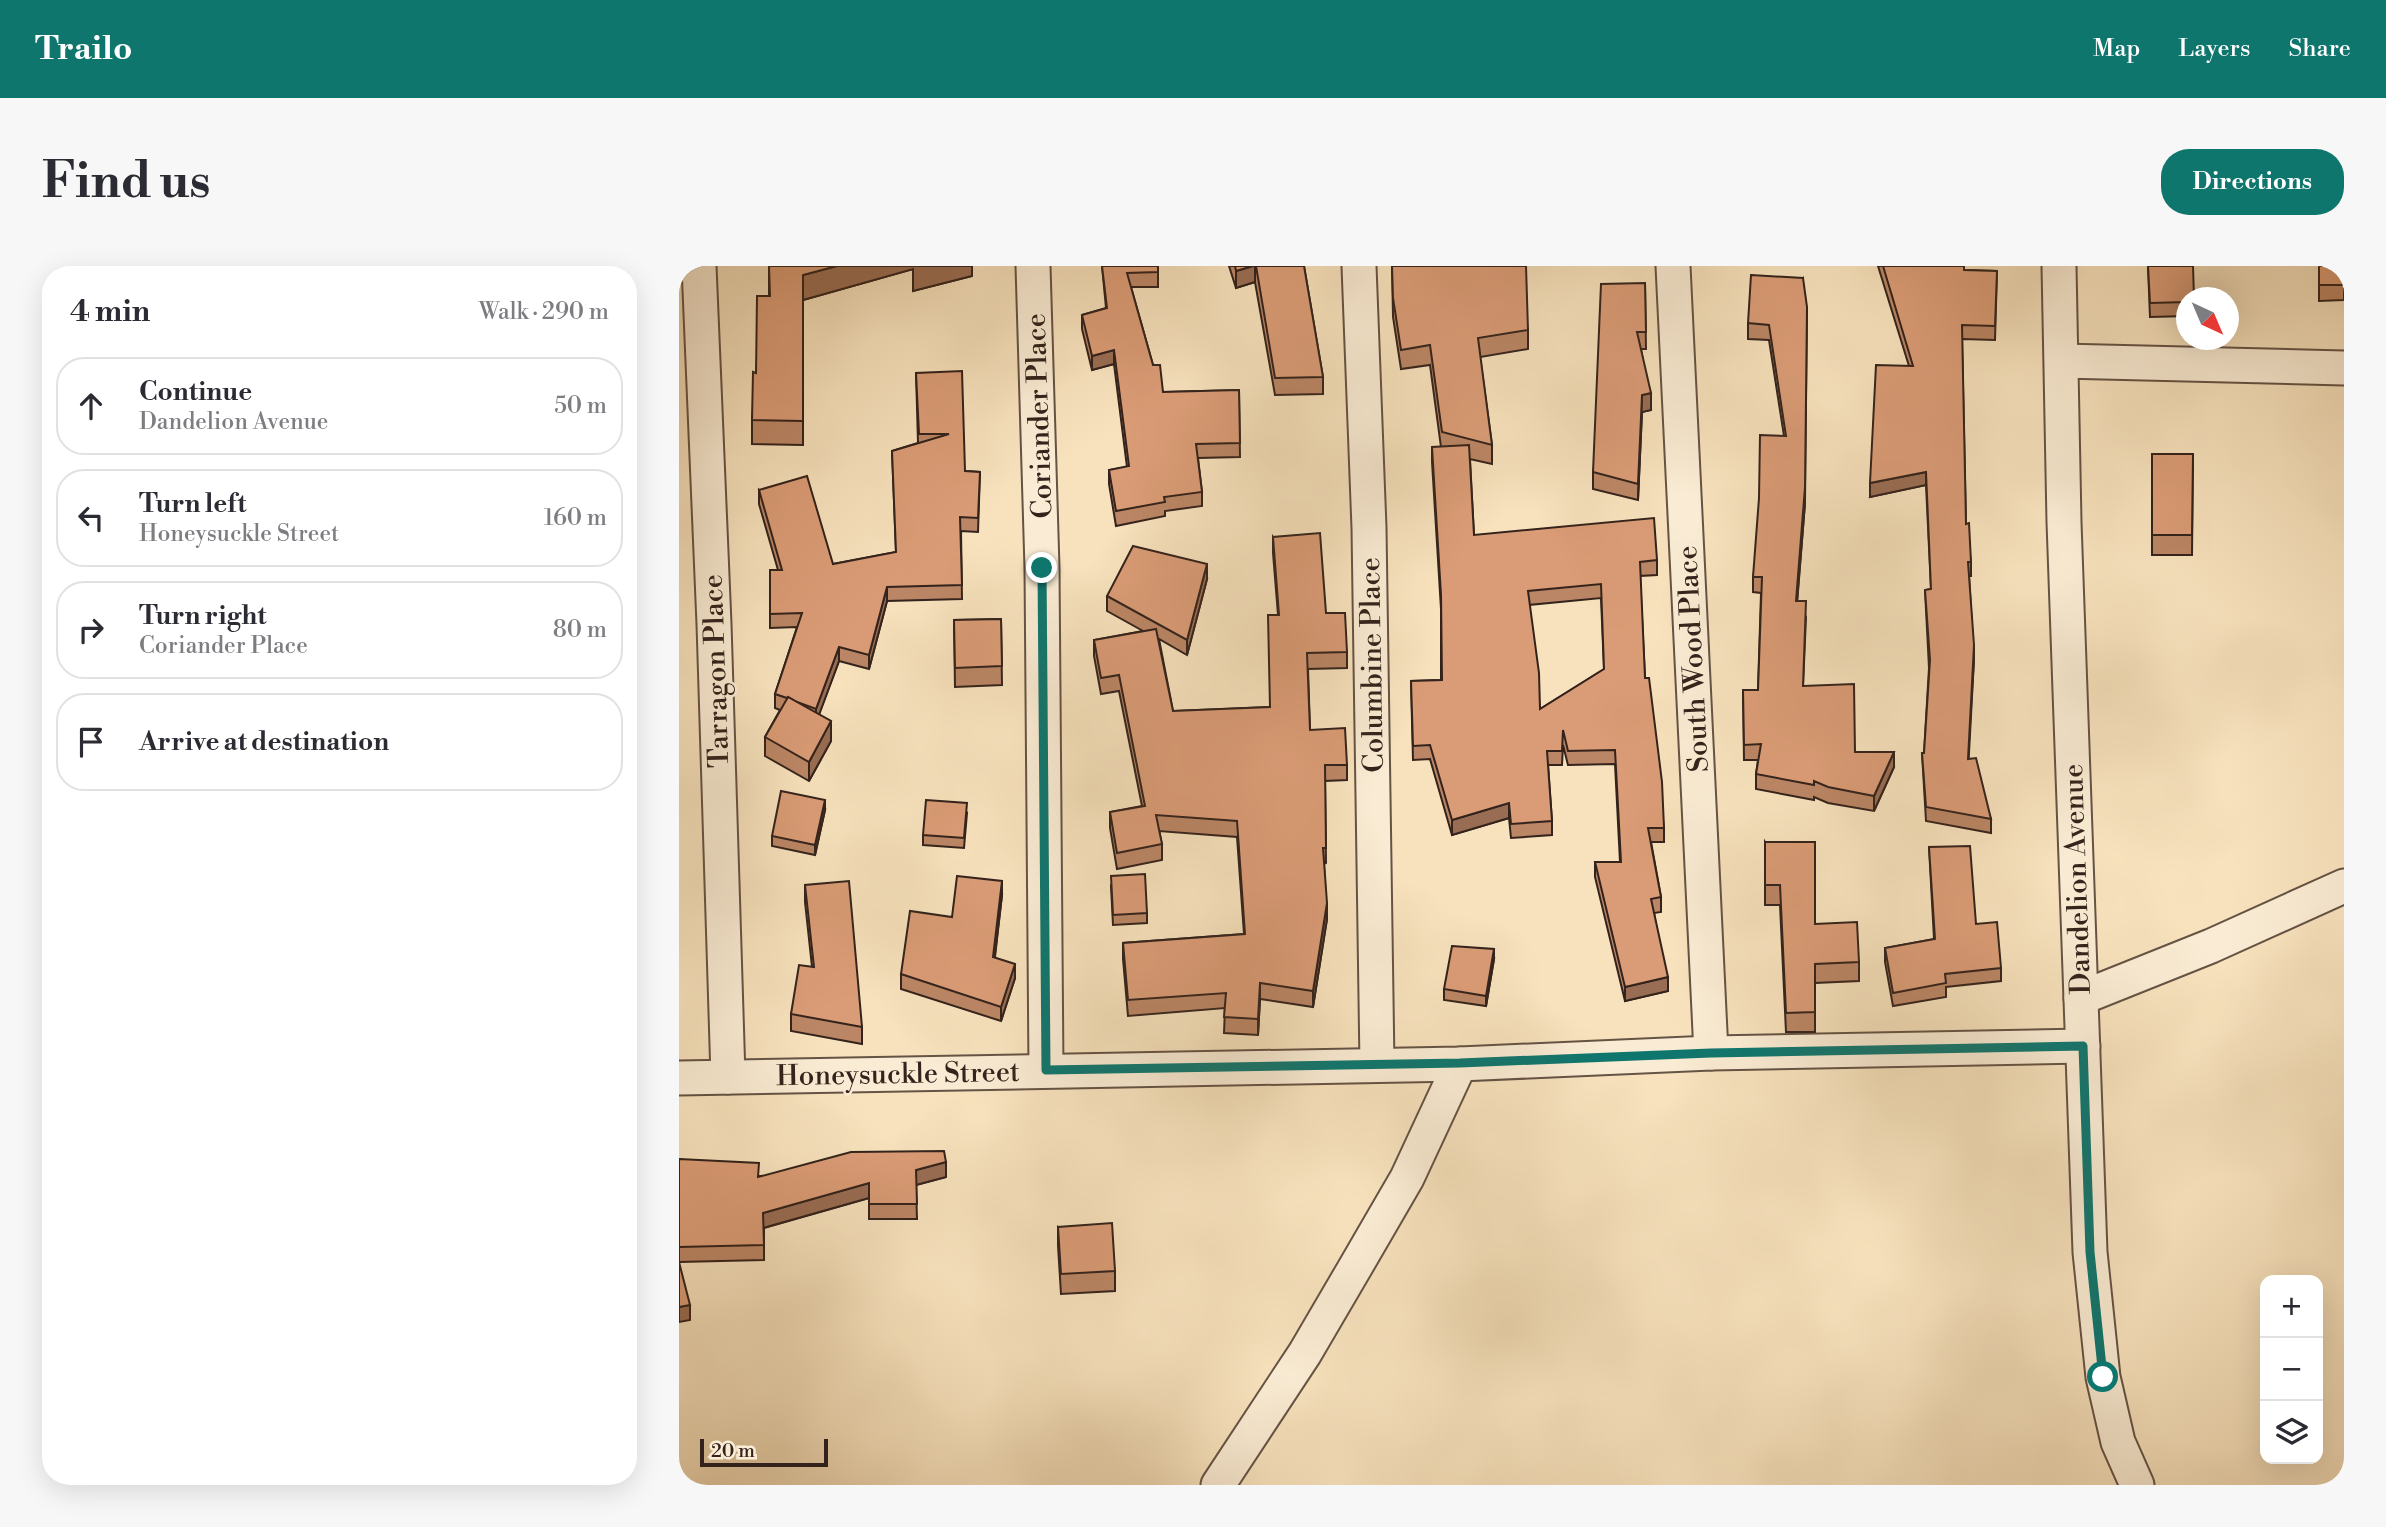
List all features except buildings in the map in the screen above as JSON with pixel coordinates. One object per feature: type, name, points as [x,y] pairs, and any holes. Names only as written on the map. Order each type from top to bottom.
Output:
[{"type":"street","name":"Tarragon Place","points":[[699,266],[728,1077]]},
{"type":"street","name":"Coriander Place","points":[[1033,266],[1042,568],[1046,1070]]},
{"type":"street","name":"Columbine Place","points":[[1359,266],[1369,528],[1377,1065]]},
{"type":"street","name":"South Wood Place","points":[[1674,266],[1711,1053]]},
{"type":"street","name":"Dandelion Avenue","points":[[2059,266],[2064,522],[2090,1252],[2103,1377],[2118,1442],[2137,1485]]},
{"type":"street","points":[[2062,361],[2344,368]]},
{"type":"street","points":[[2081,998],[2211,946],[2344,886]]},
{"type":"street","name":"Honeysuckle Street","points":[[679,1078],[1377,1065],[1711,1053],[2083,1046]]},
{"type":"street","points":[[1217,1485],[1305,1353],[1387,1213],[1460,1063]]},
{"type":"route","points":[[1042,568],[1046,1070],[1460,1063],[1711,1053],[2083,1046],[2090,1252],[2103,1377]]}]
